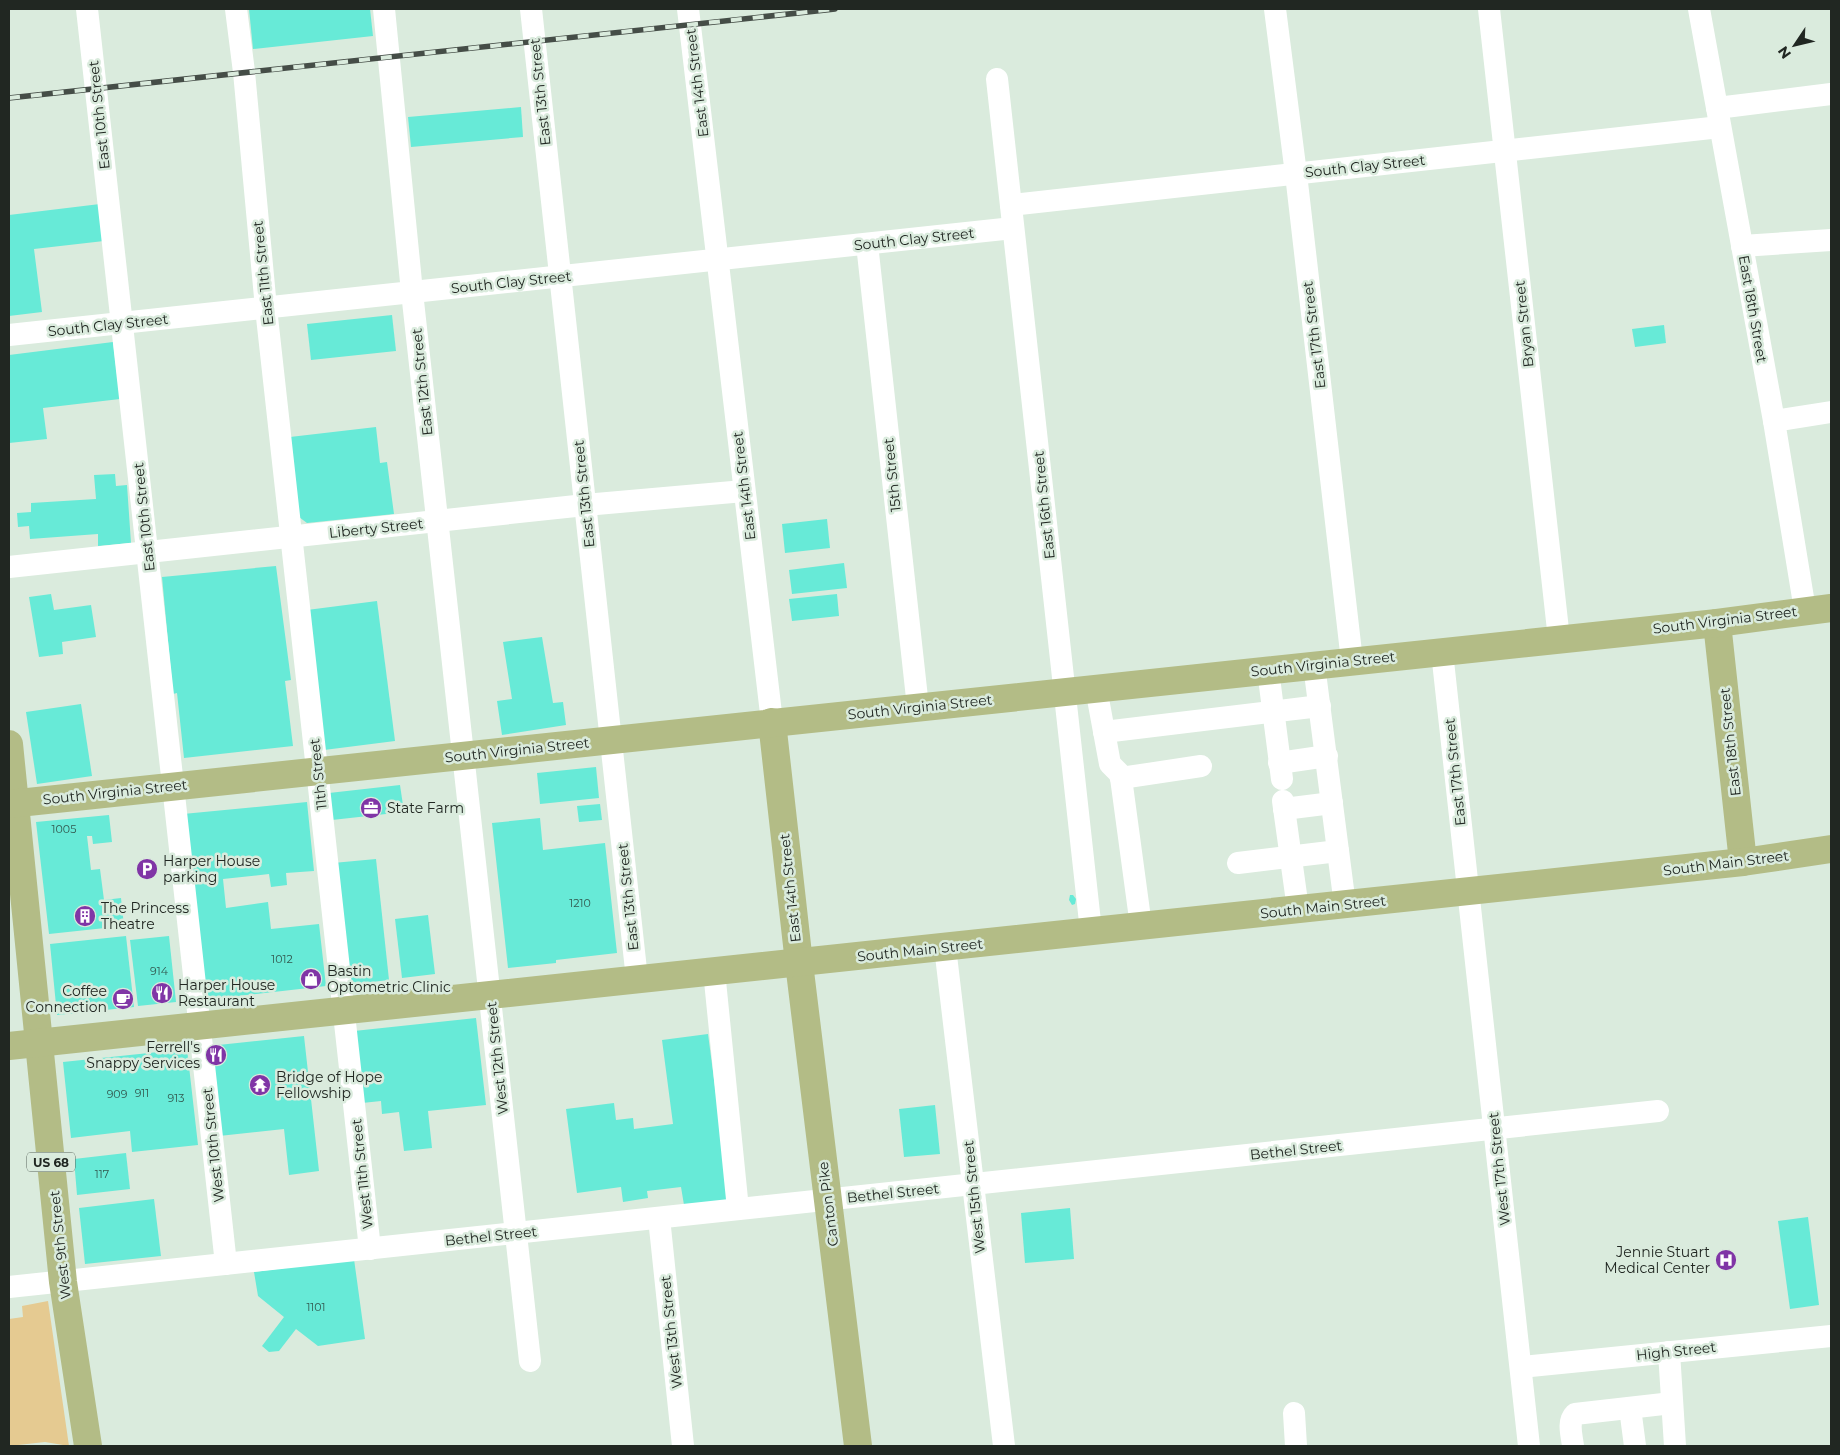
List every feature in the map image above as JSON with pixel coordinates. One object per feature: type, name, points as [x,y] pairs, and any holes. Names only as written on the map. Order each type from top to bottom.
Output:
[{"type":"main road","name":"South Virginia Street","points":[[12,803],[1442,652],[1818,609]]},
{"type":"main road","name":"East 18th Street","points":[[1717,622],[1743,862]]},
{"type":"main road","name":"East 14th Street","points":[[772,722],[798,963]]},
{"type":"main road","name":"West 9th Street","points":[[9,744],[12,803],[63,1282],[88,1443]]},
{"type":"main road","name":"South Main Street","points":[[9,1046],[1743,862],[1831,848]]},
{"type":"main road","name":"Canton Pike","points":[[798,963],[858,1446]]},
{"type":"street","name":"East 10th Street","points":[[87,9],[200,1026]]},
{"type":"street","name":"East 11th Street","points":[[236,9],[244,72],[266,308],[292,537]]},
{"type":"street","name":"East 12th Street","points":[[384,9],[412,292],[463,756]]},
{"type":"street","name":"East 13th Street","points":[[531,9],[638,979]]},
{"type":"street","name":"East 14th Street","points":[[688,9],[772,722]]},
{"type":"street","name":"East 17th Street","points":[[1275,9],[1296,174],[1352,661]]},
{"type":"street","name":"Bryan Street","points":[[1489,9],[1559,639]]},
{"type":"street","name":"East 18th Street","points":[[1699,9],[1774,421],[1818,609]]},
{"type":"street","name":"East 16th Street","points":[[997,79],[1091,931]]},
{"type":"street","name":"South Clay Street","points":[[1011,205],[1505,150],[1718,118],[1831,94]]},
{"type":"street","name":"South Clay Street","points":[[9,335],[1013,228]]},
{"type":"street","points":[[1742,246],[1831,240]]},
{"type":"street","name":"15th Street","points":[[867,244],[918,707]]},
{"type":"street","points":[[1774,421],[1831,412]]},
{"type":"street","name":"Liberty Street","points":[[9,567],[585,505],[744,491]]},
{"type":"street","name":"11th Street","points":[[292,537],[344,1010]]},
{"type":"street","name":"East 17th Street","points":[[1442,652],[1468,891]]},
{"type":"street","points":[[1314,665],[1345,904]]},
{"type":"street","points":[[1268,670],[1281,771],[1327,756]]},
{"type":"street","points":[[1096,688],[1110,764],[1119,773],[1121,778],[1141,926]]},
{"type":"street","points":[[1104,732],[1320,706]]},
{"type":"street","name":"West 12th Street","points":[[463,756],[530,1361]]},
{"type":"street","points":[[1121,778],[1201,766]]},
{"type":"street","points":[[1298,910],[1284,805],[1332,803]]},
{"type":"street","points":[[1238,863],[1338,851]]},
{"type":"street","name":"West 17th Street","points":[[1468,891],[1530,1446]]},
{"type":"street","name":"West 15th Street","points":[[946,947],[1004,1446]]},
{"type":"street","points":[[714,971],[738,1209]]},
{"type":"street","name":"West 11th Street","points":[[344,1010],[370,1249]]},
{"type":"street","name":"West 10th Street","points":[[200,1026],[226,1264]]},
{"type":"street","name":"Bethel Street","points":[[9,1287],[1658,1111]]},
{"type":"street","name":"West 13th Street","points":[[659,1218],[683,1446]]},
{"type":"street","name":"High Street","points":[[1521,1367],[1831,1336]]},
{"type":"street","points":[[1669,1352],[1675,1446]]},
{"type":"street","points":[[1573,1446],[1570,1423],[1575,1414],[1672,1403]]},
{"type":"street","points":[[1630,1408],[1635,1446]]},
{"type":"street","points":[[1294,1413],[1296,1446]]},
{"type":"shaded area","points":[[48,1301],[69,1446],[45,1442],[9,1446],[9,1319],[23,1317],[22,1306]]},
{"type":"building","points":[[249,9],[370,9],[373,36],[253,49]]},
{"type":"building","points":[[521,107],[523,137],[411,147],[408,117]]},
{"type":"building","points":[[100,204],[104,241],[34,249],[42,312],[9,316],[9,215]]},
{"type":"building","points":[[392,315],[396,351],[311,360],[307,324]]},
{"type":"building","points":[[1664,325],[1666,343],[1635,347],[1632,329]]},
{"type":"building","points":[[113,342],[120,399],[43,408],[47,439],[9,443],[9,355]]},
{"type":"building","points":[[376,427],[380,463],[387,462],[394,514],[307,523],[299,517],[290,437]]},
{"type":"building","points":[[115,474],[116,486],[127,485],[131,543],[98,546],[98,534],[30,539],[29,526],[18,527],[17,513],[31,512],[31,503],[96,499],[94,475]]},
{"type":"building","points":[[827,519],[830,548],[785,553],[782,524]]},
{"type":"building","points":[[844,563],[847,588],[792,594],[789,570]]},
{"type":"building","points":[[276,566],[291,680],[285,681],[293,746],[184,758],[177,693],[173,694],[162,577]]},
{"type":"building","points":[[51,594],[54,610],[91,605],[96,637],[62,642],[63,654],[39,657],[29,597]]},
{"type":"building","points":[[837,594],[839,616],[792,621],[789,599]]},
{"type":"building","points":[[377,601],[395,741],[324,750],[307,610]]},
{"type":"building","points":[[542,637],[553,703],[563,702],[566,725],[502,735],[497,701],[512,699],[503,642]]},
{"type":"building","points":[[81,704],[92,776],[37,784],[26,712]]},
{"type":"building","points":[[596,767],[599,798],[540,804],[537,773]]},
{"type":"building","points":[[400,785],[404,812],[332,820],[329,793]]},
{"type":"building","points":[[307,802],[314,871],[286,873],[287,885],[271,887],[269,874],[223,879],[226,908],[268,902],[271,929],[319,924],[326,986],[202,1000],[183,814]]},
{"type":"building","points":[[600,804],[602,820],[579,822],[577,806]]},
{"type":"building","points":[[109,815],[112,842],[93,844],[92,836],[87,836],[91,870],[100,869],[104,900],[121,898],[124,926],[49,934],[36,822]]},
{"type":"building","points":[[540,818],[543,850],[605,843],[617,953],[556,960],[556,963],[508,968],[492,823]]},
{"type":"building","points":[[376,859],[389,980],[346,985],[333,863]]},
{"type":"building","points":[[1070,895],[1073,895],[1076,899],[1075,904],[1072,905],[1069,900]]},
{"type":"building","points":[[428,915],[435,974],[402,978],[395,919]]},
{"type":"building","points":[[126,936],[134,1007],[57,1015],[50,944]]},
{"type":"building","points":[[169,936],[176,1002],[138,1006],[130,940]]},
{"type":"building","points":[[476,1018],[486,1105],[428,1111],[432,1148],[404,1151],[399,1112],[382,1114],[381,1101],[362,1103],[354,1031]]},
{"type":"building","points":[[708,1034],[730,1200],[684,1205],[681,1187],[647,1191],[648,1198],[623,1202],[621,1187],[577,1193],[566,1109],[614,1103],[616,1120],[633,1118],[634,1129],[673,1124],[662,1040]]},
{"type":"building","points":[[304,1036],[319,1171],[289,1175],[284,1129],[219,1136],[209,1046]]},
{"type":"building","points":[[187,1049],[198,1145],[132,1152],[130,1131],[71,1138],[63,1062]]},
{"type":"building","points":[[935,1105],[940,1154],[904,1157],[899,1109]]},
{"type":"building","points":[[126,1153],[130,1189],[77,1195],[74,1159]]},
{"type":"building","points":[[154,1199],[161,1256],[85,1264],[79,1208]]},
{"type":"building","points":[[1070,1208],[1074,1259],[1025,1263],[1021,1213]]},
{"type":"building","points":[[1808,1217],[1819,1305],[1790,1309],[1778,1221]]},
{"type":"building","points":[[354,1259],[365,1339],[318,1346],[296,1329],[279,1351],[269,1352],[262,1346],[284,1317],[258,1296],[254,1272]]},
{"type":"railway","points":[[9,98],[835,9]]},
{"type":"place","name":"State Farm","points":[[371,808]]},
{"type":"place","name":"Harper House parking","points":[[147,869]]},
{"type":"place","name":"The Princess Theatre","points":[[85,916]]},
{"type":"place","name":"Bastin Optometric Clinic","points":[[311,979]]},
{"type":"place","name":"Harper House Restaurant","points":[[162,993]]},
{"type":"place","name":"Coffee Connection","points":[[123,999]]},
{"type":"place","name":"Ferrell's Snappy Services","points":[[216,1055]]},
{"type":"place","name":"Bridge of Hope Fellowship","points":[[260,1085]]},
{"type":"place","name":"Jennie Stuart Medical Center","points":[[1726,1260]]}]
